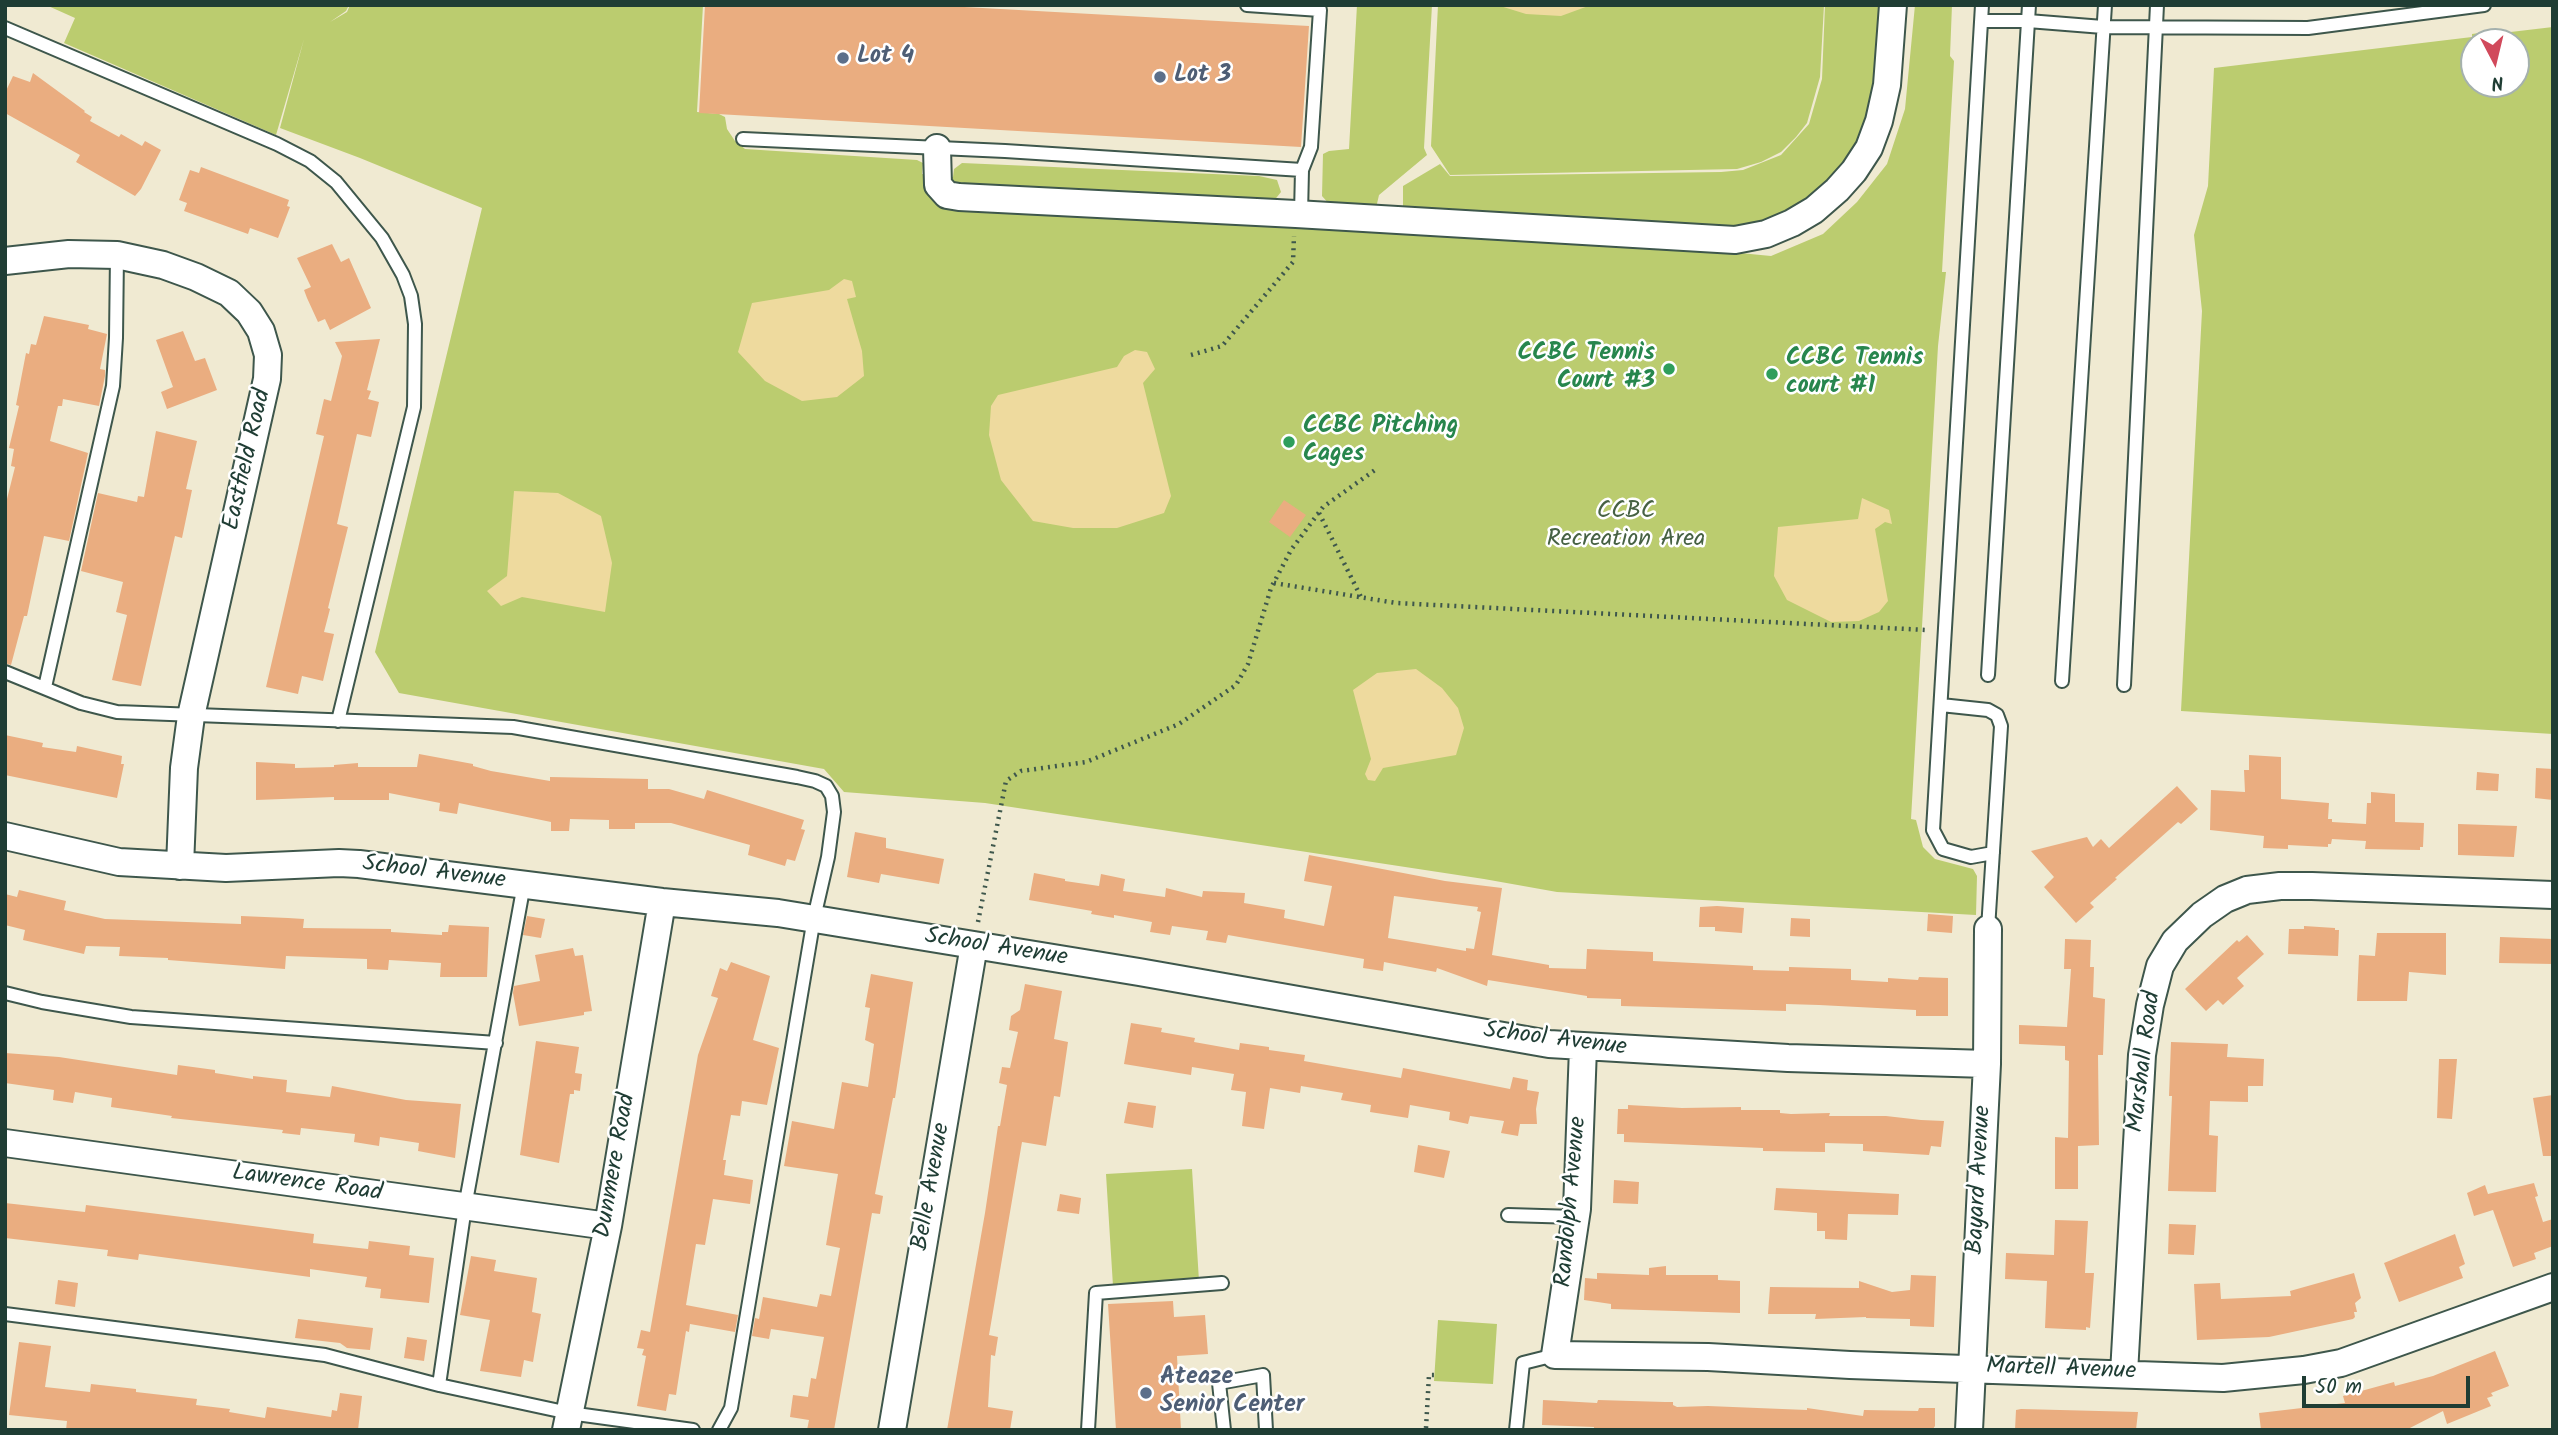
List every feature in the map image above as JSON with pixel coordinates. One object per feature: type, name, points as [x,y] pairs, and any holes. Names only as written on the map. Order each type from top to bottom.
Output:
[{"type":"street","points":[[937,148],[938,185],[947,195],[959,197],[1735,240],[1793,223],[1822,204],[1854,171],[1880,121],[1887,85],[1893,5]]},
{"type":"street","name":"Eastfield Road","points":[[5,261],[69,254],[117,256],[163,265],[196,276],[229,293],[249,312],[261,331],[268,355],[267,379],[191,716],[184,768],[180,866]]},
{"type":"street","name":"School Avenue","points":[[5,836],[119,862],[248,868],[339,863],[814,918],[1583,1048],[1788,1058],[1987,1063]]},
{"type":"street","name":"Marshall Road","points":[[2124,1373],[2142,1055],[2160,966],[2175,941],[2202,915],[2225,899],[2247,890],[2312,886],[2553,895]]},
{"type":"street","name":"Dunmere Road","points":[[567,1421],[608,1226],[662,902]]},
{"type":"street","name":"Bayard Avenue","points":[[1969,1430],[1987,1063],[1988,929]]},
{"type":"street","name":"Belle Avenue","points":[[892,1430],[974,945]]},
{"type":"street","name":"Randolph Avenue","points":[[1555,1355],[1576,1217],[1583,1048]]},
{"type":"street","name":"Lawrence Road","points":[[5,1143],[608,1226]]},
{"type":"street","name":"Martell Avenue","points":[[1555,1355],[1709,1357],[1850,1365],[2223,1378],[2304,1370],[2341,1363],[2553,1287]]},
{"type":"lane","points":[[1247,5],[1320,10],[1311,147],[1302,170],[1298,214]]},
{"type":"lane","points":[[1983,5],[1933,830],[1943,849],[1971,857],[1993,853]]},
{"type":"lane","points":[[1988,676],[2028,5]]},
{"type":"lane","points":[[2062,681],[2105,5]]},
{"type":"lane","points":[[2124,685],[2157,5]]},
{"type":"lane","points":[[1982,21],[2028,21],[2103,27],[2308,28],[2484,5]]},
{"type":"lane","points":[[5,28],[277,144],[310,161],[336,182],[382,238],[403,275],[411,296],[415,324],[414,407],[338,721]]},
{"type":"lane","points":[[743,139],[1302,170]]},
{"type":"lane","points":[[45,687],[113,386],[117,338],[117,256]]},
{"type":"lane","points":[[5,672],[81,703],[117,712],[513,727],[815,780],[827,786],[832,796],[834,812],[828,857],[814,918],[731,1408],[719,1430]]},
{"type":"lane","points":[[1941,705],[1987,710],[1997,715],[2001,726],[1988,929]]},
{"type":"lane","points":[[439,1385],[465,1207],[524,884]]},
{"type":"lane","points":[[5,993],[131,1017],[496,1043]]},
{"type":"lane","points":[[1508,1215],[1576,1217]]},
{"type":"lane","points":[[1088,1430],[1096,1293],[1222,1283]]},
{"type":"lane","points":[[5,1314],[325,1355],[567,1421],[693,1430]]},
{"type":"lane","points":[[1516,1430],[1523,1363],[1555,1355]]},
{"type":"lane","points":[[1224,1430],[1219,1383],[1263,1375],[1266,1430]]},
{"type":"path","points":[[1191,355],[1222,346],[1293,262],[1298,214]]},
{"type":"path","points":[[974,945],[1006,781],[1021,771],[1086,762],[1179,724],[1236,685],[1248,664],[1274,583],[1290,550],[1323,507],[1374,470]]},
{"type":"path","points":[[1319,513],[1361,597]]},
{"type":"path","points":[[1274,583],[1396,603],[1926,629]]},
{"type":"path","points":[[1426,1428],[1429,1375],[1434,1375]]},
{"type":"green space","name":"CCBC Recreation Area","points":[[46,5],[349,5],[346,11],[330,22],[347,12],[350,5],[703,5],[697,112],[725,117],[727,129],[745,149],[917,160],[923,163],[922,174],[953,177],[954,169],[962,163],[1259,176],[1277,180],[1281,192],[1273,202],[1160,197],[1771,256],[1823,234],[1857,202],[1887,164],[1905,109],[1915,5],[1952,5],[1950,56],[1954,61],[1942,272],[1946,272],[1938,346],[1911,819],[1916,820],[1923,847],[1935,859],[1973,869],[1977,876],[1976,915],[1557,892],[985,803],[844,792],[824,769],[399,693],[375,652],[482,208],[280,128],[304,39],[276,135],[64,43],[75,18]]},
{"type":"green space","points":[[1357,5],[1432,5],[1424,148],[1427,155],[1379,195],[1376,208],[1330,205],[1322,196],[1323,154],[1349,149]]},
{"type":"green space","points":[[1438,5],[1824,5],[1820,77],[1807,123],[1796,137],[1781,152],[1761,162],[1737,169],[1450,175],[1431,146]]},
{"type":"green space","points":[[1825,5],[1881,5],[1874,105],[1861,142],[1832,181],[1795,210],[1753,225],[1722,228],[1403,210],[1403,186],[1440,164],[1450,176],[1721,172],[1743,170],[1781,155],[1809,124],[1822,79]]},
{"type":"green space","points":[[2553,27],[2553,734],[2181,711],[2202,311],[2194,235],[2208,186],[2214,68],[2460,38],[2460,98],[2530,98],[2530,30]]},
{"type":"green space","points":[[1192,1169],[1199,1281],[1113,1286],[1106,1174]]},
{"type":"green space","points":[[1438,1320],[1497,1324],[1493,1384],[1434,1381]]},
{"type":"sand","points":[[1497,5],[1591,5],[1561,16],[1526,14]]},
{"type":"sand","points":[[844,279],[852,281],[856,297],[847,299],[862,351],[864,376],[837,397],[802,401],[765,381],[738,352],[752,303],[829,290]]},
{"type":"sand","points":[[1135,350],[1147,352],[1155,369],[1143,383],[1171,496],[1164,513],[1117,528],[1073,528],[1033,521],[1001,480],[989,435],[991,406],[998,395],[1117,367],[1124,356]]},
{"type":"sand","points":[[514,491],[558,493],[601,516],[612,563],[605,612],[522,597],[501,606],[487,591],[507,576]]},
{"type":"sand","points":[[1862,498],[1889,510],[1892,524],[1885,522],[1875,529],[1888,601],[1879,612],[1859,621],[1831,622],[1787,600],[1774,576],[1778,527],[1858,519]]},
{"type":"sand","points":[[1416,669],[1442,688],[1458,708],[1464,728],[1456,755],[1383,768],[1375,781],[1368,780],[1365,774],[1371,759],[1353,690],[1377,673]]},
{"type":"building","points":[[705,5],[928,5],[1309,26],[1301,147],[699,113]]},
{"type":"building","points":[[33,73],[85,111],[92,117],[90,121],[119,137],[121,134],[142,146],[145,141],[161,150],[135,196],[76,162],[80,155],[5,113],[5,93],[13,76],[30,82]]},
{"type":"building","points":[[201,167],[289,200],[287,206],[290,207],[278,238],[250,228],[248,234],[184,211],[187,203],[179,200],[190,170],[199,173]]},
{"type":"building","points":[[332,244],[341,262],[349,258],[371,308],[330,330],[325,319],[318,322],[307,298],[304,290],[311,287],[297,258]]},
{"type":"building","points":[[44,316],[89,325],[88,329],[107,334],[100,369],[105,370],[105,376],[99,406],[63,399],[62,406],[58,406],[50,441],[88,453],[69,541],[44,536],[27,616],[24,616],[11,665],[5,663],[5,507],[15,467],[11,466],[14,449],[9,448],[19,406],[16,405],[26,353],[29,354],[31,344],[36,345]]},
{"type":"building","points":[[183,331],[195,361],[205,358],[217,390],[167,409],[161,392],[173,387],[156,340]]},
{"type":"building","points":[[380,339],[367,390],[371,391],[368,399],[379,402],[371,437],[357,434],[337,524],[348,527],[324,632],[334,634],[323,681],[302,676],[298,694],[266,687],[324,436],[316,434],[324,399],[331,401],[342,356],[335,342]]},
{"type":"building","points":[[156,431],[197,441],[186,489],[192,490],[182,538],[175,536],[141,686],[112,680],[127,615],[116,612],[123,582],[81,571],[98,493],[137,502],[138,496],[144,497]]},
{"type":"building","points":[[1284,500],[1306,515],[1290,537],[1269,522]]},
{"type":"building","points":[[5,735],[43,743],[42,747],[76,752],[77,746],[122,756],[121,764],[124,764],[117,798],[5,775]]},
{"type":"building","points":[[419,754],[473,764],[491,771],[550,781],[550,777],[648,779],[648,789],[669,789],[704,799],[707,790],[804,820],[801,829],[805,830],[795,861],[787,859],[785,866],[748,855],[750,845],[671,823],[635,823],[635,829],[609,829],[609,820],[570,819],[569,831],[551,831],[551,822],[459,803],[457,814],[439,811],[440,803],[389,793],[389,800],[334,800],[334,797],[256,800],[256,762],[295,764],[295,768],[358,763],[358,767],[417,767]]},
{"type":"building","points":[[2249,755],[2281,757],[2281,799],[2329,803],[2328,819],[2332,819],[2332,822],[2366,824],[2367,803],[2371,803],[2371,792],[2395,794],[2395,822],[2424,823],[2423,847],[2420,847],[2420,850],[2365,849],[2366,841],[2332,839],[2328,847],[2288,845],[2288,849],[2263,848],[2264,836],[2210,830],[2211,790],[2245,792],[2244,770],[2249,770]]},
{"type":"building","points":[[2536,768],[2553,769],[2553,800],[2535,798]]},
{"type":"building","points":[[2477,772],[2499,774],[2498,791],[2476,790]]},
{"type":"building","points":[[2177,786],[2198,809],[2181,824],[2178,822],[2115,878],[2117,879],[2090,903],[2094,907],[2076,923],[2044,887],[2054,877],[2031,851],[2087,837],[2093,847],[2101,839],[2109,848]]},
{"type":"building","points":[[2458,824],[2517,826],[2514,857],[2458,855]]},
{"type":"building","points":[[855,832],[886,838],[886,848],[944,859],[939,884],[881,874],[879,883],[847,877]]},
{"type":"building","points":[[1309,855],[1445,881],[1502,888],[1492,955],[1549,965],[1549,968],[1586,969],[1587,949],[1653,952],[1653,961],[1753,966],[1753,970],[1789,971],[1789,967],[1851,969],[1851,980],[1888,982],[1888,978],[1948,978],[1948,1016],[1916,1016],[1916,1010],[1819,1005],[1786,1004],[1786,1011],[1621,1006],[1621,999],[1587,998],[1488,980],[1487,986],[1437,968],[1436,972],[1384,962],[1383,971],[1363,968],[1364,959],[1228,935],[1226,943],[1206,940],[1208,931],[1172,926],[1170,935],[1150,932],[1152,922],[1091,914],[1092,911],[1029,900],[1034,873],[1099,886],[1101,874],[1125,879],[1123,891],[1165,897],[1166,888],[1202,897],[1203,891],[1245,893],[1244,903],[1285,910],[1284,918],[1324,926],[1332,886],[1304,881]],"holes":[[[1394,896],[1478,907],[1477,911],[1481,912],[1474,949],[1466,948],[1466,951],[1388,938]]]},
{"type":"building","points":[[19,890],[66,901],[64,910],[105,919],[241,924],[241,916],[288,918],[304,919],[303,928],[391,929],[391,932],[442,935],[442,932],[448,932],[449,925],[489,927],[487,977],[440,977],[441,963],[389,960],[388,970],[367,969],[367,959],[286,956],[285,969],[119,956],[120,947],[86,946],[84,954],[23,940],[25,930],[5,925],[5,894],[17,897]]},
{"type":"building","points":[[1700,907],[1744,908],[1742,933],[1715,931],[1715,927],[1699,927]]},
{"type":"building","points":[[1928,914],[1953,916],[1952,933],[1927,931]]},
{"type":"building","points":[[527,916],[545,919],[541,938],[523,935]]},
{"type":"building","points":[[1791,918],[1810,919],[1810,937],[1790,936]]},
{"type":"building","points":[[2304,926],[2339,930],[2338,956],[2288,954],[2289,929],[2304,929]]},
{"type":"building","points":[[2377,933],[2446,933],[2446,975],[2409,972],[2407,1001],[2357,1001],[2359,955],[2375,956]]},
{"type":"building","points":[[2247,935],[2264,954],[2237,978],[2244,986],[2223,1005],[2218,1000],[2206,1011],[2185,989],[2237,940],[2239,942]]},
{"type":"building","points":[[2500,937],[2553,939],[2553,964],[2499,963]]},
{"type":"building","points":[[2065,939],[2091,940],[2093,997],[2105,999],[2103,1055],[2098,1055],[2099,1145],[2078,1146],[2078,1189],[2055,1189],[2055,1137],[2068,1138],[2069,1061],[2065,1060],[2065,1046],[2019,1044],[2019,1025],[2067,1027],[2071,969],[2064,969]]},
{"type":"building","points":[[573,948],[575,956],[583,955],[592,1011],[584,1012],[584,1015],[519,1026],[514,986],[540,981],[535,955]]},
{"type":"building","points":[[731,962],[770,976],[753,1040],[779,1048],[767,1105],[742,1101],[740,1116],[731,1115],[723,1160],[726,1160],[724,1175],[753,1180],[750,1204],[713,1199],[705,1245],[696,1244],[686,1305],[738,1315],[735,1332],[690,1324],[689,1332],[686,1331],[676,1395],[669,1394],[666,1411],[637,1406],[646,1356],[642,1355],[644,1349],[637,1348],[641,1330],[650,1332],[698,1055],[718,998],[711,996],[720,968],[727,971]]},
{"type":"building","points":[[871,974],[913,982],[895,1098],[875,1194],[883,1196],[880,1214],[872,1213],[834,1430],[807,1430],[809,1420],[790,1417],[793,1395],[808,1397],[811,1378],[816,1379],[824,1337],[771,1329],[769,1339],[752,1336],[755,1318],[759,1319],[763,1297],[817,1307],[820,1294],[831,1296],[840,1248],[826,1245],[838,1174],[784,1166],[792,1121],[834,1129],[842,1082],[868,1087],[874,1044],[865,1040],[870,1008],[865,1007]]},
{"type":"building","points":[[1025,984],[1062,991],[1054,1039],[1068,1042],[1060,1097],[1054,1096],[1046,1146],[1022,1142],[989,1335],[998,1337],[995,1356],[991,1355],[988,1407],[1013,1411],[1010,1430],[947,1430],[1007,1085],[999,1083],[1002,1067],[1010,1068],[1018,1032],[1009,1030],[1011,1016],[1020,1010]]},
{"type":"building","points":[[1131,1023],[1162,1028],[1161,1032],[1195,1038],[1194,1042],[1239,1050],[1240,1043],[1269,1047],[1269,1050],[1305,1055],[1304,1061],[1401,1078],[1403,1068],[1510,1089],[1513,1077],[1528,1080],[1527,1090],[1539,1092],[1537,1124],[1520,1124],[1518,1136],[1501,1133],[1504,1121],[1470,1116],[1468,1124],[1449,1120],[1450,1112],[1410,1105],[1408,1118],[1370,1112],[1371,1105],[1341,1100],[1343,1093],[1301,1086],[1300,1093],[1270,1088],[1264,1129],[1242,1126],[1246,1092],[1231,1090],[1234,1074],[1192,1067],[1191,1075],[1124,1064]]},
{"type":"building","points":[[536,1041],[579,1047],[575,1073],[582,1074],[580,1091],[574,1090],[574,1094],[570,1094],[559,1163],[520,1155]]},
{"type":"building","points":[[2171,1042],[2228,1044],[2227,1057],[2264,1059],[2263,1086],[2248,1086],[2248,1102],[2210,1101],[2209,1135],[2218,1136],[2216,1192],[2168,1191]]},
{"type":"building","points":[[5,1053],[59,1057],[177,1075],[178,1065],[215,1070],[215,1073],[253,1079],[253,1076],[287,1080],[286,1092],[330,1097],[332,1086],[406,1100],[461,1104],[455,1158],[418,1151],[419,1143],[380,1137],[379,1146],[354,1142],[355,1134],[301,1128],[300,1135],[282,1133],[283,1130],[171,1118],[172,1116],[111,1107],[112,1098],[75,1092],[73,1103],[53,1100],[54,1090],[5,1083]]},
{"type":"building","points":[[2439,1059],[2457,1059],[2452,1119],[2437,1118]]},
{"type":"building","points":[[2553,1095],[2553,1156],[2543,1156],[2533,1098]]},
{"type":"building","points":[[1128,1102],[1156,1106],[1153,1128],[1124,1123]]},
{"type":"building","points":[[1628,1105],[1741,1107],[1741,1110],[1780,1110],[1780,1113],[1791,1114],[1830,1113],[1829,1116],[1886,1116],[1944,1121],[1941,1147],[1931,1146],[1929,1155],[1863,1151],[1863,1144],[1825,1143],[1825,1152],[1763,1151],[1763,1148],[1624,1142],[1624,1134],[1617,1134],[1618,1109],[1628,1109]]},
{"type":"building","points":[[1418,1145],[1450,1151],[1444,1178],[1414,1172]]},
{"type":"building","points":[[1614,1180],[1639,1182],[1638,1204],[1613,1203]]},
{"type":"building","points":[[2534,1183],[2538,1196],[2535,1197],[2543,1222],[2553,1219],[2553,1246],[2534,1253],[2536,1259],[2513,1267],[2493,1210],[2474,1216],[2467,1193],[2485,1185],[2488,1194]]},
{"type":"building","points":[[1776,1188],[1899,1194],[1898,1215],[1848,1214],[1847,1240],[1825,1239],[1825,1231],[1817,1231],[1817,1213],[1774,1210]]},
{"type":"building","points":[[1060,1194],[1081,1198],[1079,1214],[1057,1211]]},
{"type":"building","points":[[5,1203],[85,1212],[86,1205],[222,1222],[314,1234],[313,1243],[368,1249],[369,1241],[410,1246],[409,1255],[434,1258],[429,1303],[380,1298],[381,1289],[365,1287],[367,1277],[310,1269],[310,1277],[139,1254],[138,1260],[107,1256],[108,1250],[5,1238]]},
{"type":"building","points":[[2055,1220],[2088,1221],[2085,1273],[2094,1273],[2090,1328],[2086,1327],[2086,1330],[2045,1328],[2047,1281],[2005,1279],[2006,1253],[2054,1255]]},
{"type":"building","points":[[2169,1224],[2196,1225],[2194,1255],[2168,1254]]},
{"type":"building","points":[[2455,1234],[2465,1264],[2459,1267],[2463,1278],[2399,1302],[2384,1263]]},
{"type":"building","points":[[471,1256],[496,1260],[494,1271],[537,1278],[532,1312],[541,1314],[533,1362],[524,1360],[521,1377],[480,1371],[490,1320],[460,1315]]},
{"type":"building","points":[[1666,1266],[1666,1275],[1718,1275],[1718,1280],[1740,1281],[1740,1313],[1611,1309],[1611,1304],[1584,1300],[1585,1278],[1597,1279],[1597,1273],[1649,1275],[1649,1268]]},
{"type":"building","points":[[2354,1273],[2361,1298],[2355,1303],[2357,1312],[2354,1312],[2353,1319],[2269,1337],[2197,1340],[2194,1284],[2220,1283],[2221,1299],[2291,1296],[2290,1291]]},
{"type":"building","points":[[1911,1275],[1936,1276],[1934,1327],[1910,1326],[1910,1319],[1815,1319],[1816,1314],[1768,1314],[1770,1287],[1859,1288],[1859,1281],[1892,1292],[1910,1290]]},
{"type":"building","points":[[58,1280],[78,1283],[75,1307],[55,1304]]},
{"type":"building","name":"Ateaze Senior Center","points":[[1173,1301],[1174,1317],[1205,1315],[1208,1354],[1177,1356],[1181,1430],[1116,1430],[1108,1304]]},
{"type":"building","points":[[298,1319],[373,1328],[370,1350],[347,1348],[340,1343],[295,1338]]},
{"type":"building","points":[[407,1337],[427,1340],[424,1361],[404,1358]]},
{"type":"building","points":[[19,1342],[51,1346],[45,1387],[90,1392],[91,1384],[136,1389],[136,1392],[197,1399],[196,1405],[230,1409],[229,1412],[265,1418],[267,1407],[331,1417],[332,1410],[337,1411],[340,1393],[362,1396],[358,1430],[66,1430],[67,1421],[9,1415]]},
{"type":"building","points":[[2495,1351],[2509,1386],[2491,1393],[2493,1396],[2487,1398],[2491,1406],[2447,1424],[2443,1411],[2406,1430],[2261,1430],[2259,1413],[2345,1403],[2343,1396],[2394,1382],[2395,1386],[2433,1376]]},
{"type":"building","points":[[1543,1400],[1597,1403],[1598,1400],[1673,1402],[1677,1407],[1807,1408],[1863,1416],[1864,1410],[1918,1411],[1919,1408],[1935,1408],[1935,1426],[1926,1430],[1594,1430],[1594,1427],[1542,1425]]},
{"type":"building","points":[[2016,1410],[2138,1412],[2136,1430],[2015,1430]]},
{"type":"place","name":"Lot 4","points":[[843,58]]},
{"type":"place","name":"Lot 3","points":[[1160,77]]},
{"type":"place","name":"CCBC Tennis Court #3","points":[[1669,369]]},
{"type":"place","name":"CCBC Tennis court #1","points":[[1772,374]]},
{"type":"place","name":"CCBC Pitching Cages","points":[[1289,442]]},
{"type":"place","name":"Ateaze Senior Center","points":[[1146,1393]]}]
